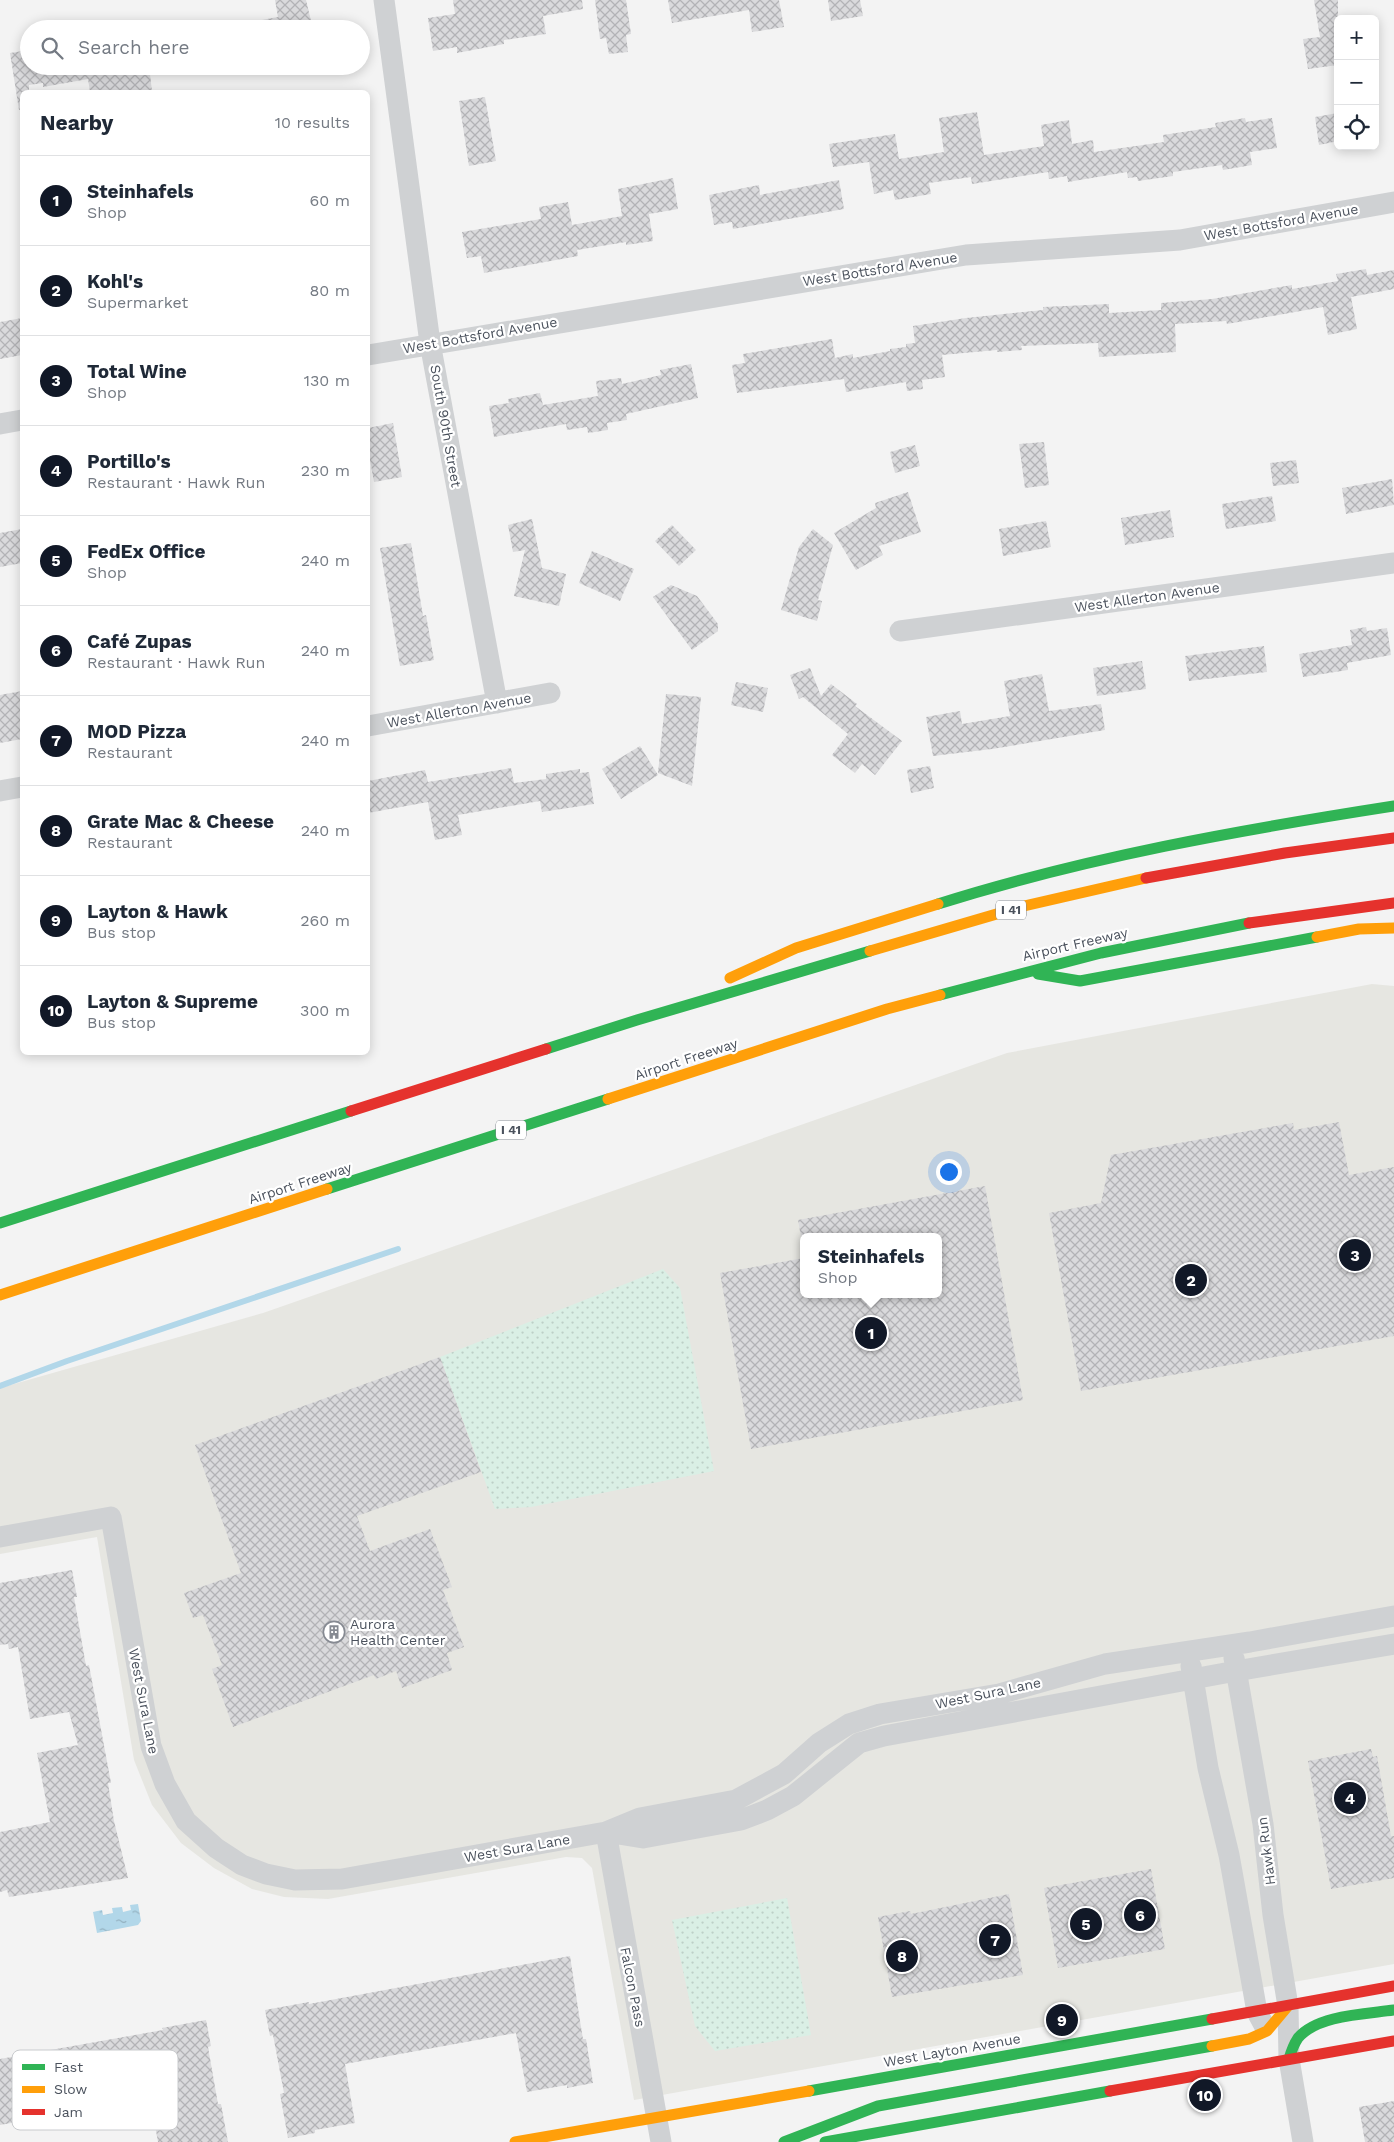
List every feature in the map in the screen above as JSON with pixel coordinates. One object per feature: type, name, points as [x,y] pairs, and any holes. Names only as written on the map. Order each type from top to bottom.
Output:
[{"type":"main road","points":[[637,1020],[796,948],[1008,882],[1121,855],[1244,830],[1394,806]]},
{"type":"main road","name":"I 41","points":[[0,1223],[637,1020],[1024,906],[1157,875],[1285,853],[1394,838]]},
{"type":"main road","name":"Airport Freeway","points":[[0,1295],[887,1010],[1024,972],[1204,931],[1324,911],[1394,903]]},
{"type":"main road","points":[[1024,972],[1080,981],[1359,929],[1394,928]]},
{"type":"main road","name":"West Layton Avenue","points":[[515,2142],[1257,2012],[1394,1986]]},
{"type":"main road","points":[[784,2142],[878,2106],[1249,2039],[1267,2031],[1288,2006]]},
{"type":"main road","points":[[1289,2059],[1298,2037],[1310,2027],[1328,2021],[1394,2010]]},
{"type":"main road","points":[[825,2142],[1394,2041]]},
{"type":"street","name":"South 90th Street","points":[[384,0],[430,343],[496,703]]},
{"type":"street","name":"West Bottsford Avenue","points":[[370,355],[966,254],[1180,240],[1394,202]]},
{"type":"street","points":[[0,424],[20,420]]},
{"type":"street","name":"West Allerton Avenue","points":[[900,631],[1394,563]]},
{"type":"street","name":"West Allerton Avenue","points":[[370,726],[550,693]]},
{"type":"street","points":[[0,791],[20,787]]},
{"type":"street","name":"West Sura Lane","points":[[0,1537],[111,1516],[151,1746],[165,1784],[186,1821],[216,1848],[242,1865],[266,1874],[296,1880],[342,1879],[606,1832],[640,1818],[736,1800],[784,1774],[819,1743],[849,1724],[872,1716],[998,1694],[1105,1664],[1394,1616]]},
{"type":"street","name":"Hawk Run","points":[[1231,1644],[1263,1824],[1273,1915],[1288,2006],[1289,2059],[1303,2142]]},
{"type":"street","name":"West Sura Lane","points":[[606,1832],[643,1838],[740,1820],[767,1810],[793,1796],[859,1743],[884,1736],[1394,1644]]},
{"type":"street","points":[[1188,1651],[1208,1768],[1229,1855],[1257,2012],[1267,2031],[1289,2059]]},
{"type":"street","name":"Falcon Pass","points":[[606,1832],[662,2142]]},
{"type":"shaded area","points":[[1372,984],[1394,986],[1394,1964],[634,2100],[592,1868],[582,1858],[566,1857],[328,1899],[284,1897],[252,1889],[214,1868],[181,1843],[152,1805],[134,1760],[97,1537],[0,1554],[0,1388],[263,1313],[1007,1053]]},
{"type":"green space","points":[[663,1269],[680,1288],[714,1471],[531,1507],[495,1509],[440,1357]]},
{"type":"green space","points":[[787,1898],[811,2035],[715,2051],[695,2026],[672,1920]]},
{"type":"water","points":[[138,1904],[141,1921],[138,1925],[97,1933],[93,1912],[102,1910],[103,1915],[113,1913],[112,1908],[122,1907],[123,1912],[131,1910],[130,1905]]},
{"type":"building","points":[[275,0],[306,0],[311,20],[262,20],[278,17]]},
{"type":"building","points":[[453,0],[582,0],[583,9],[543,16],[546,34],[504,40],[504,44],[457,53],[457,47],[433,51],[428,18],[455,14]]},
{"type":"building","points":[[595,0],[626,0],[631,34],[626,35],[628,52],[609,54],[606,38],[600,39]]},
{"type":"building","points":[[668,0],[779,0],[784,27],[752,32],[749,10],[672,23]]},
{"type":"building","points":[[828,0],[860,0],[863,16],[831,21]]},
{"type":"building","points":[[1314,0],[1338,0],[1338,15],[1334,15],[1334,66],[1308,69],[1303,39],[1320,37]]},
{"type":"building","points":[[20,51],[20,75],[150,75],[152,90],[90,90],[88,79],[43,87],[43,83],[29,85],[29,90],[20,90],[19,110],[10,53]]},
{"type":"building","points":[[485,97],[496,161],[469,166],[459,101]]},
{"type":"building","points":[[977,112],[984,155],[1044,146],[1041,125],[1069,120],[1072,144],[1093,140],[1094,152],[1164,142],[1163,135],[1216,127],[1215,123],[1245,118],[1246,122],[1272,118],[1277,148],[1250,152],[1252,165],[1223,170],[1222,165],[1173,172],[1173,176],[1138,181],[1137,177],[1128,178],[1127,172],[1068,182],[1067,176],[1049,179],[1048,172],[972,184],[971,177],[929,183],[931,194],[895,200],[893,190],[874,194],[869,162],[833,167],[829,144],[895,134],[899,159],[944,152],[939,118]]},
{"type":"building","points":[[1334,114],[1334,142],[1319,145],[1315,117]]},
{"type":"building","points":[[673,178],[678,209],[649,214],[653,241],[626,245],[626,242],[577,250],[578,256],[484,273],[481,256],[467,258],[462,232],[541,219],[539,207],[568,202],[572,225],[622,216],[618,189]]},
{"type":"building","points":[[839,180],[844,209],[733,229],[732,222],[714,225],[709,195],[759,185],[760,195]]},
{"type":"building","points":[[1366,269],[1367,275],[1394,270],[1394,289],[1351,297],[1357,329],[1328,335],[1323,307],[1227,324],[1226,321],[1175,324],[1176,352],[1099,357],[1098,343],[1021,346],[1022,350],[997,352],[997,350],[942,355],[945,377],[922,380],[923,389],[907,391],[906,382],[846,392],[844,379],[737,393],[732,365],[745,363],[743,354],[832,339],[835,358],[853,354],[853,358],[890,351],[890,349],[906,347],[906,344],[915,343],[913,326],[1043,310],[1043,307],[1109,304],[1109,313],[1161,310],[1161,303],[1212,299],[1292,285],[1292,289],[1338,281],[1336,274]]},
{"type":"building","points":[[20,318],[20,355],[0,359],[0,322]]},
{"type":"building","points":[[691,364],[698,398],[626,414],[627,420],[607,423],[608,430],[588,433],[587,427],[567,430],[566,424],[494,437],[489,406],[509,403],[508,399],[540,393],[543,405],[598,396],[596,381],[621,378],[622,384],[661,375],[660,370]]},
{"type":"building","points":[[393,423],[402,477],[374,482],[370,460],[370,428]]},
{"type":"building","points":[[1044,442],[1049,485],[1025,488],[1019,444]]},
{"type":"building","points":[[915,445],[920,466],[895,473],[890,452]]},
{"type":"building","points":[[1296,460],[1299,483],[1273,486],[1270,463]]},
{"type":"building","points":[[1392,479],[1394,505],[1346,514],[1342,488]]},
{"type":"building","points":[[908,492],[921,532],[879,546],[883,555],[856,570],[834,533],[876,508],[875,503]]},
{"type":"building","points":[[1272,496],[1276,521],[1226,529],[1222,504]]},
{"type":"building","points":[[1170,510],[1174,537],[1125,545],[1121,518]]},
{"type":"building","points":[[532,519],[542,568],[566,574],[559,606],[514,596],[525,550],[513,552],[508,525]]},
{"type":"building","points":[[1046,521],[1051,547],[1003,556],[999,529]]},
{"type":"building","points":[[672,525],[696,550],[679,566],[655,541]]},
{"type":"building","points":[[20,529],[20,563],[0,567],[0,533]]},
{"type":"building","points":[[813,529],[833,545],[818,600],[822,601],[817,621],[781,610],[799,547]]},
{"type":"building","points":[[411,543],[423,616],[426,615],[434,660],[400,666],[380,548]]},
{"type":"building","points":[[592,551],[634,569],[620,601],[579,583]]},
{"type":"building","points":[[671,585],[697,596],[718,624],[718,631],[692,650],[653,597]]},
{"type":"building","points":[[1366,627],[1367,631],[1387,628],[1391,655],[1347,663],[1348,670],[1303,677],[1299,654],[1352,645],[1350,630]]},
{"type":"building","points":[[1264,646],[1267,672],[1189,681],[1185,656]]},
{"type":"building","points":[[1142,661],[1146,689],[1097,696],[1093,668]]},
{"type":"building","points":[[810,668],[821,696],[831,684],[857,704],[855,706],[902,741],[875,775],[862,764],[855,773],[832,755],[848,734],[803,697],[799,699],[790,675]]},
{"type":"building","points":[[1042,674],[1049,711],[1101,704],[1105,730],[992,749],[933,756],[926,717],[960,711],[962,724],[1010,716],[1004,681]]},
{"type":"building","points":[[736,682],[768,688],[763,712],[731,705]]},
{"type":"building","points":[[20,691],[20,739],[0,743],[0,695]]},
{"type":"building","points":[[666,694],[701,697],[692,786],[658,773]]},
{"type":"building","points":[[640,746],[658,775],[621,799],[602,769]]},
{"type":"building","points":[[930,766],[934,788],[911,793],[907,770]]},
{"type":"building","points":[[511,768],[514,783],[546,779],[546,774],[580,769],[580,773],[589,772],[594,804],[542,812],[540,801],[458,815],[462,835],[435,840],[428,802],[370,813],[370,781],[425,770],[428,782]]},
{"type":"building","points":[[1339,1122],[1349,1175],[1394,1167],[1394,1336],[1081,1391],[1049,1213],[1101,1203],[1111,1155],[1293,1123],[1294,1130]]},
{"type":"building","points":[[985,1186],[1023,1400],[751,1449],[720,1273],[800,1259],[800,1298],[942,1298],[942,1233],[800,1233],[798,1220]]},
{"type":"building","points":[[440,1357],[481,1472],[357,1516],[370,1551],[430,1529],[452,1587],[443,1590],[464,1647],[447,1653],[452,1670],[402,1688],[396,1671],[376,1679],[374,1675],[233,1727],[212,1669],[222,1665],[203,1615],[193,1618],[184,1593],[241,1573],[195,1445]]},
{"type":"building","points":[[72,1570],[77,1597],[74,1597],[86,1666],[89,1665],[111,1783],[108,1783],[114,1821],[128,1878],[9,1897],[7,1890],[0,1892],[0,1832],[50,1822],[37,1753],[78,1745],[69,1712],[30,1719],[18,1647],[9,1649],[8,1644],[0,1645],[0,1583]]},
{"type":"building","points":[[1371,1749],[1373,1757],[1377,1756],[1391,1836],[1394,1836],[1394,1878],[1331,1889],[1308,1761]]},
{"type":"building","points":[[1151,1869],[1165,1949],[1058,1968],[1044,1888]]},
{"type":"building","points":[[1009,1894],[1023,1975],[892,1997],[878,1917],[910,1911],[911,1914]]},
{"type":"building","points":[[570,1956],[583,2039],[586,2039],[593,2083],[567,2088],[567,2085],[527,2092],[516,2033],[345,2064],[355,2123],[315,2130],[315,2133],[288,2138],[280,2094],[284,2093],[273,2035],[270,2036],[265,2010],[309,2002],[309,2004]]},
{"type":"building","points":[[206,2020],[211,2046],[208,2047],[218,2104],[221,2104],[228,2142],[158,2142],[156,2130],[178,2130],[178,2050],[51,2050],[163,2030],[162,2028]]},
{"type":"building","points":[[12,2057],[12,2123],[0,2125],[0,2059]]},
{"type":"building","points":[[1394,2101],[1394,2142],[1365,2142],[1359,2107]]},
{"type":"waterway","points":[[0,1386],[67,1361],[398,1249]]},
{"type":"traffic: fast","points":[[938,904],[1050,872],[1164,846],[1394,806]]},
{"type":"traffic: fast","points":[[940,995],[1101,953],[1249,923]]},
{"type":"traffic: fast","points":[[1038,974],[1080,981],[1317,937]]},
{"type":"traffic: fast","points":[[546,1049],[870,951]]},
{"type":"traffic: fast","points":[[327,1189],[608,1099]]},
{"type":"traffic: fast","points":[[0,1223],[351,1111]]},
{"type":"traffic: fast","points":[[1289,2059],[1298,2038],[1306,2030],[1317,2024],[1343,2017],[1394,2010]]},
{"type":"traffic: fast","points":[[809,2091],[1212,2019]]},
{"type":"traffic: fast","points":[[784,2142],[878,2106],[1212,2046]]},
{"type":"traffic: fast","points":[[825,2142],[1110,2091]]},
{"type":"traffic: slow","points":[[870,951],[1024,906],[1146,878]]},
{"type":"traffic: slow","points":[[730,978],[796,948],[938,904]]},
{"type":"traffic: slow","points":[[1317,937],[1359,929],[1394,928]]},
{"type":"traffic: slow","points":[[608,1099],[887,1009],[940,995]]},
{"type":"traffic: slow","points":[[0,1295],[327,1189]]},
{"type":"traffic: slow","points":[[1212,2046],[1249,2039],[1267,2031],[1288,2006]]},
{"type":"traffic: slow","points":[[515,2142],[809,2091]]},
{"type":"traffic: jam","points":[[1146,878],[1285,853],[1394,838]]},
{"type":"traffic: jam","points":[[1249,923],[1394,903]]},
{"type":"traffic: jam","points":[[351,1111],[546,1049]]},
{"type":"traffic: jam","points":[[1212,2019],[1394,1986]]},
{"type":"traffic: jam","points":[[1110,2091],[1394,2041]]},
{"type":"place","name":"Total Wine","points":[[1355,1255]]},
{"type":"place","name":"Kohl's","points":[[1191,1280]]},
{"type":"place","name":"Steinhafels","points":[[871,1333]]},
{"type":"place","name":"Aurora Health Center","points":[[334,1632]]},
{"type":"place","name":"Portillo's","points":[[1350,1798]]},
{"type":"place","name":"Café Zupas","points":[[1140,1915]]},
{"type":"place","name":"FedEx Office","points":[[1086,1924]]},
{"type":"place","name":"MOD Pizza","points":[[995,1940]]},
{"type":"place","name":"Grate Mac & Cheese","points":[[902,1956]]},
{"type":"place","name":"Layton & Hawk","points":[[1062,2020]]},
{"type":"place","name":"Layton & Supreme","points":[[1205,2095]]}]
